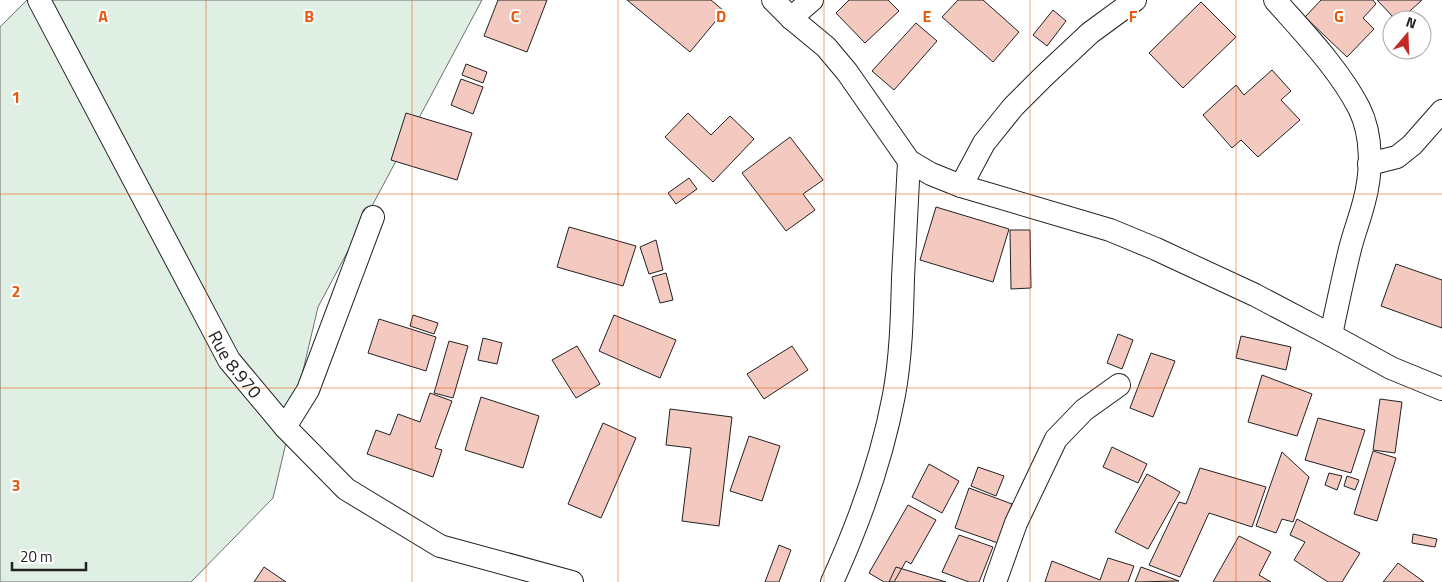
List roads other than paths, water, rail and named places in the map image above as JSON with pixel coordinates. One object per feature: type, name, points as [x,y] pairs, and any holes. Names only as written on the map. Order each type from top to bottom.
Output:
[{"type":"street","points":[[773,0],[791,18],[826,47],[847,72],[909,161],[930,174],[961,186],[1110,230],[1156,249],[1254,295],[1391,368],[1442,389]]},
{"type":"street","points":[[791,18],[812,0]]},
{"type":"street","points":[[961,186],[984,143],[1013,107],[1043,76],[1090,33],[1135,0]]},
{"type":"street","points":[[1275,0],[1320,51],[1360,110],[1369,144],[1369,164],[1364,201],[1350,247],[1331,335]]},
{"type":"street","name":"Rue 8.970","points":[[42,2],[229,360],[285,428],[346,489],[440,546],[572,582]]},
{"type":"street","points":[[1369,164],[1397,157],[1412,145],[1442,111]]},
{"type":"street","points":[[832,582],[846,551],[886,435],[894,394],[901,343],[909,161]]},
{"type":"street","points":[[285,428],[308,390],[373,217]]},
{"type":"street","points":[[995,582],[1016,523],[1056,439],[1084,410],[1119,385]]}]
